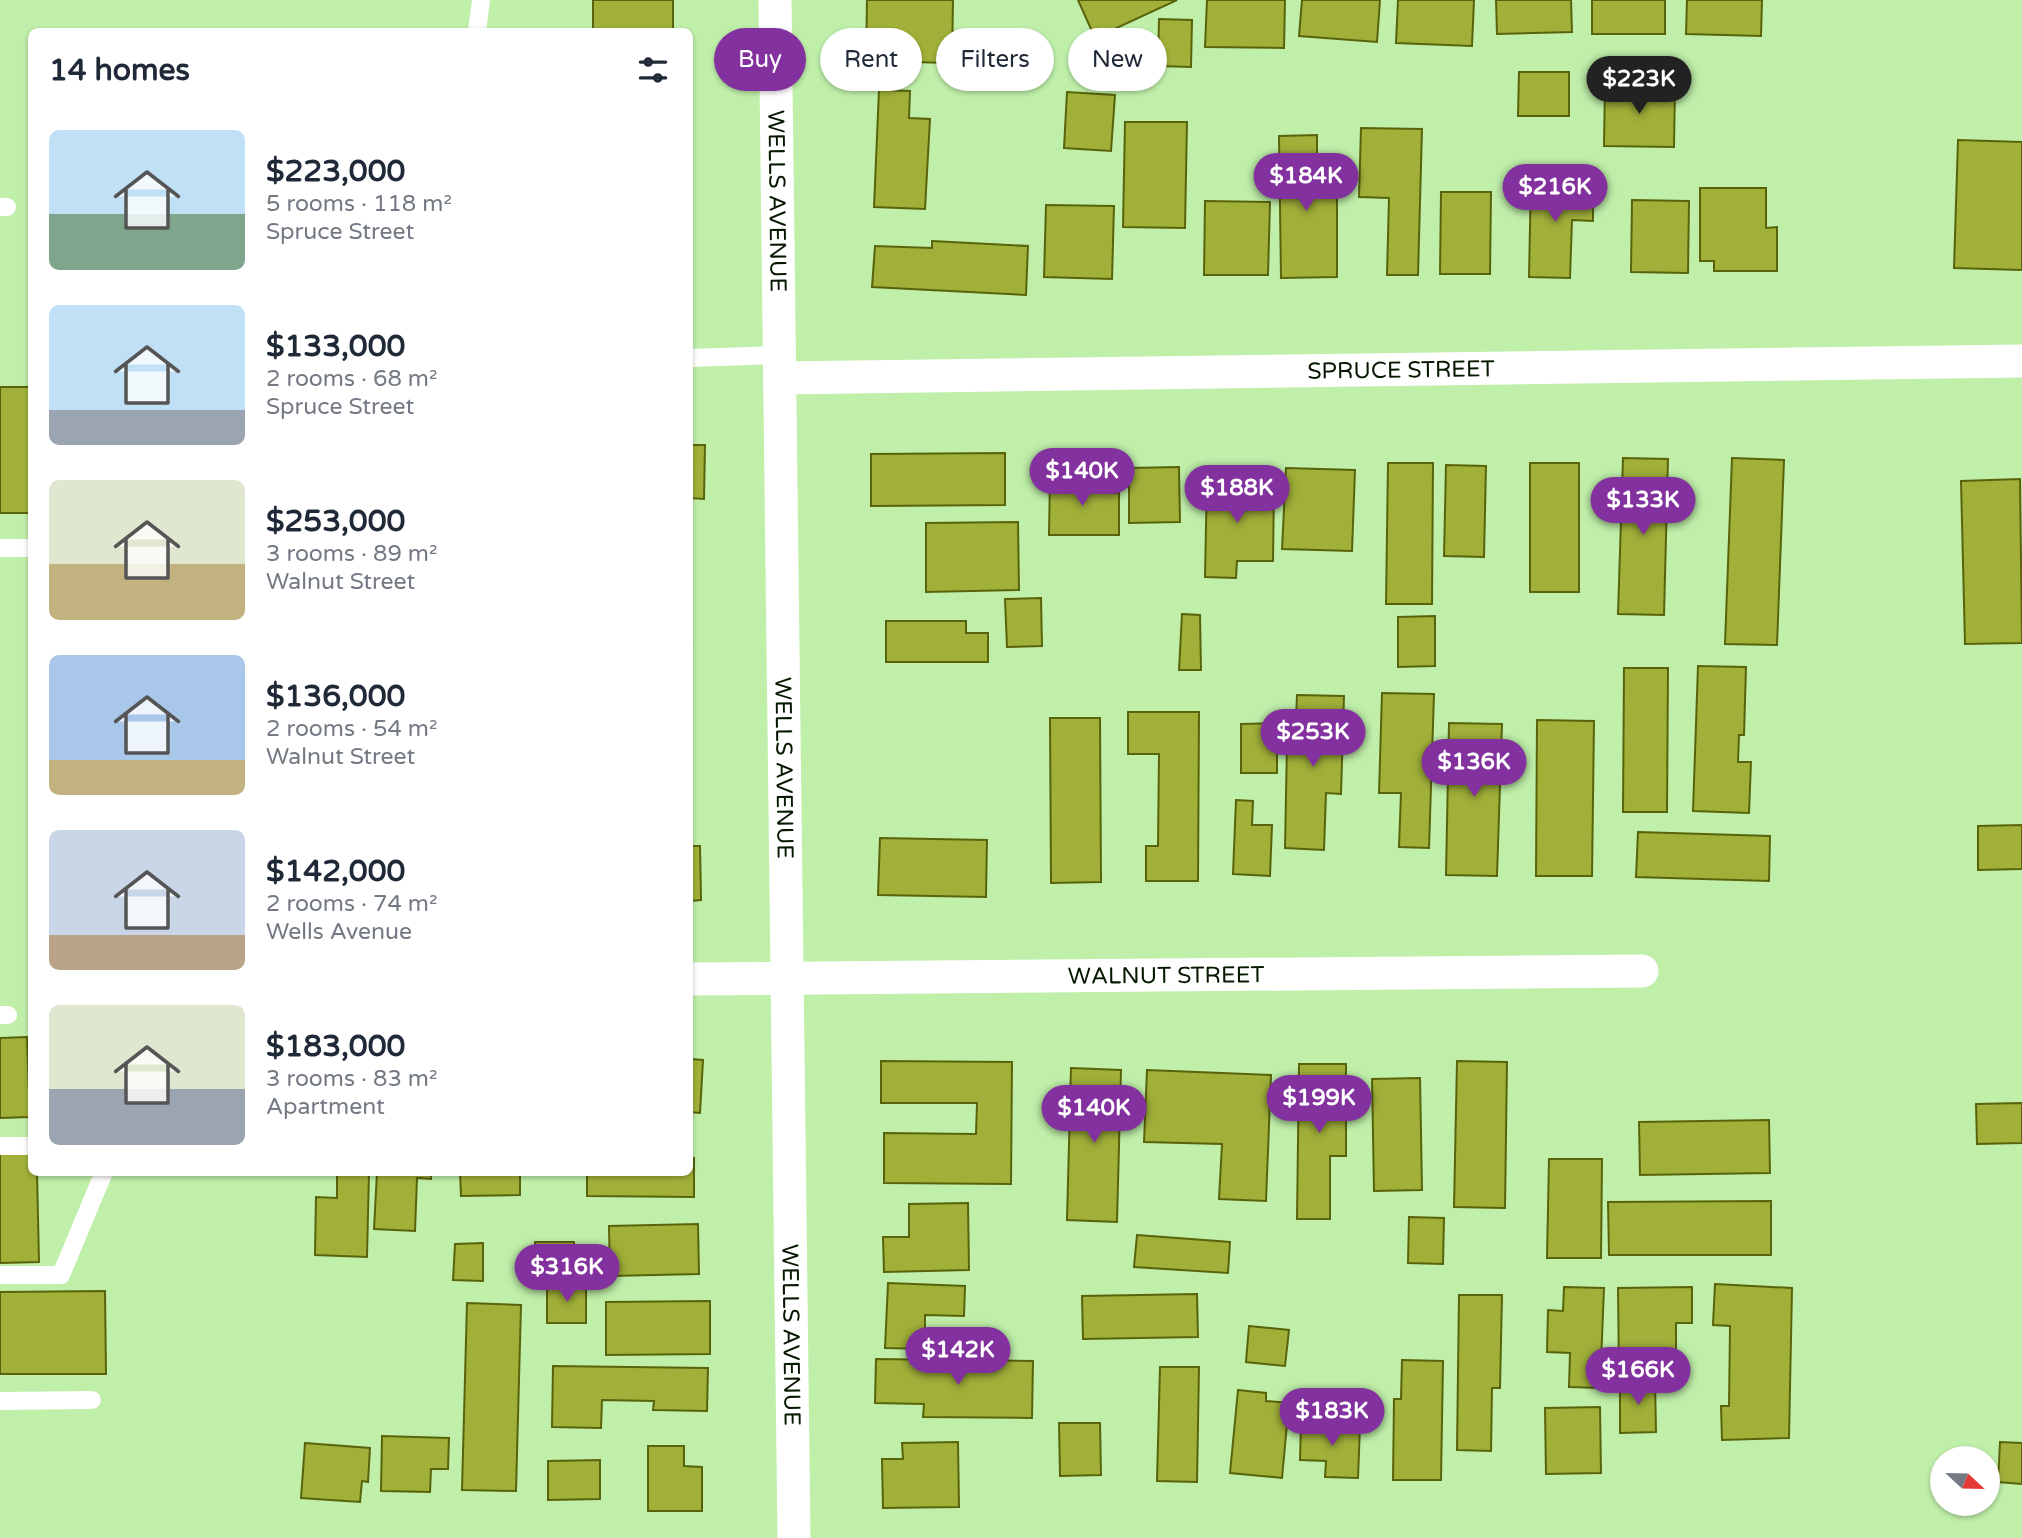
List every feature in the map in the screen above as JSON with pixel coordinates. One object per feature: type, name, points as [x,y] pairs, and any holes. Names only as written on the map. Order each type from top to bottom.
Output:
[{"type":"street","name":"WELLS AVENUE","points":[[775,0],[794,1538]]},
{"type":"street","name":"SPRUCE STREET","points":[[779,367],[2022,361]]},
{"type":"street","name":"WALNUT STREET","points":[[693,979],[1642,971]]},
{"type":"lane","points":[[478,28],[481,0]]},
{"type":"lane","points":[[693,358],[779,367]]},
{"type":"lane","points":[[0,548],[28,548]]},
{"type":"lane","points":[[0,1146],[28,1146]]},
{"type":"lane","points":[[0,1275],[61,1275],[102,1176]]},
{"type":"lane","points":[[0,1401],[92,1400]]},
{"type":"building","points":[[593,0],[673,0],[673,28],[593,28]]},
{"type":"building","points":[[867,0],[953,0],[953,28],[936,28],[936,63],[922,62],[922,28],[867,28]]},
{"type":"building","points":[[1078,0],[1177,0],[1117,28],[1091,28]]},
{"type":"building","points":[[1207,0],[1285,0],[1284,48],[1205,47]]},
{"type":"building","points":[[1302,0],[1380,0],[1377,42],[1299,36]]},
{"type":"building","points":[[1398,0],[1474,0],[1472,46],[1396,43]]},
{"type":"building","points":[[1496,0],[1571,0],[1572,32],[1497,34]]},
{"type":"building","points":[[1592,0],[1665,0],[1665,34],[1592,34]]},
{"type":"building","points":[[1687,0],[1762,0],[1761,36],[1686,34]]},
{"type":"building","points":[[1159,19],[1192,20],[1191,67],[1167,66],[1167,28],[1159,28]]},
{"type":"building","points":[[1519,72],[1569,72],[1569,116],[1518,116]]},
{"type":"building","points":[[1605,85],[1675,86],[1674,147],[1604,146]]},
{"type":"building","points":[[879,91],[910,91],[909,118],[930,119],[925,209],[874,207]]},
{"type":"building","points":[[1067,92],[1115,95],[1111,151],[1064,148]]},
{"type":"building","points":[[1125,122],[1187,122],[1185,228],[1123,227]]},
{"type":"building","points":[[1361,128],[1422,129],[1418,275],[1387,275],[1389,198],[1359,197]]},
{"type":"building","points":[[1317,135],[1317,192],[1337,191],[1337,277],[1281,278],[1279,136]]},
{"type":"building","points":[[1958,140],[2022,142],[2022,270],[1954,268]]},
{"type":"building","points":[[1531,177],[1571,177],[1570,187],[1593,187],[1593,221],[1572,220],[1570,278],[1529,277]]},
{"type":"building","points":[[1700,188],[1766,188],[1766,228],[1777,227],[1777,271],[1714,271],[1714,261],[1700,261]]},
{"type":"building","points":[[1441,192],[1491,192],[1490,274],[1440,274]]},
{"type":"building","points":[[1632,200],[1689,201],[1688,273],[1631,272]]},
{"type":"building","points":[[1205,201],[1270,202],[1268,275],[1204,275]]},
{"type":"building","points":[[1046,205],[1114,206],[1112,279],[1044,277]]},
{"type":"building","points":[[932,241],[1028,246],[1026,295],[872,287],[875,246],[932,248]]},
{"type":"building","points":[[0,387],[28,387],[28,513],[0,513]]},
{"type":"building","points":[[693,445],[705,445],[704,499],[693,498]]},
{"type":"building","points":[[1005,453],[1005,505],[871,506],[871,454]]},
{"type":"building","points":[[1623,458],[1668,459],[1664,615],[1618,614]]},
{"type":"building","points":[[1732,458],[1784,460],[1777,645],[1725,644]]},
{"type":"building","points":[[1388,463],[1433,463],[1432,604],[1386,604]]},
{"type":"building","points":[[1530,463],[1579,463],[1579,592],[1530,592]]},
{"type":"building","points":[[1446,465],[1486,466],[1484,557],[1444,556]]},
{"type":"building","points":[[1179,467],[1180,522],[1129,523],[1129,468]]},
{"type":"building","points":[[1286,468],[1355,470],[1352,551],[1282,549]]},
{"type":"building","points":[[1207,475],[1237,475],[1237,484],[1274,484],[1273,561],[1237,561],[1236,578],[1205,577]]},
{"type":"building","points":[[1050,476],[1098,476],[1098,492],[1119,493],[1119,535],[1049,535]]},
{"type":"building","points":[[2020,479],[2022,643],[1965,644],[1961,481]]},
{"type":"building","points":[[1018,522],[1019,590],[926,592],[926,523]]},
{"type":"building","points":[[1041,598],[1042,646],[1007,647],[1005,599]]},
{"type":"building","points":[[1182,614],[1200,615],[1201,670],[1179,670]]},
{"type":"building","points":[[1435,616],[1435,666],[1398,667],[1398,617]]},
{"type":"building","points":[[886,621],[966,621],[966,633],[988,633],[988,662],[886,662]]},
{"type":"building","points":[[1698,666],[1746,667],[1744,735],[1739,735],[1738,762],[1751,762],[1749,813],[1693,811]]},
{"type":"building","points":[[1624,668],[1668,668],[1667,812],[1623,812]]},
{"type":"building","points":[[1382,693],[1434,694],[1429,848],[1399,847],[1401,793],[1379,793]]},
{"type":"building","points":[[1297,695],[1344,696],[1341,794],[1326,793],[1324,850],[1285,848],[1287,743],[1295,743]]},
{"type":"building","points":[[1128,712],[1199,712],[1198,881],[1146,881],[1146,846],[1158,846],[1159,754],[1128,754]]},
{"type":"building","points":[[1050,718],[1100,718],[1101,882],[1051,883]]},
{"type":"building","points":[[1537,720],[1594,721],[1592,876],[1536,876]]},
{"type":"building","points":[[1277,723],[1277,773],[1241,773],[1241,724]]},
{"type":"building","points":[[1449,723],[1502,724],[1497,876],[1446,875]]},
{"type":"building","points":[[1236,800],[1253,801],[1252,825],[1272,825],[1270,876],[1233,874]]},
{"type":"building","points":[[2022,825],[2022,869],[1978,870],[1978,826]]},
{"type":"building","points":[[1638,832],[1770,836],[1769,881],[1636,877]]},
{"type":"building","points":[[880,838],[987,840],[986,897],[878,895]]},
{"type":"building","points":[[693,846],[700,846],[701,900],[693,901]]},
{"type":"building","points":[[27,1037],[28,1117],[0,1118],[0,1038]]},
{"type":"building","points":[[693,1059],[703,1060],[700,1113],[693,1112]]},
{"type":"building","points":[[881,1061],[1012,1062],[1011,1184],[884,1183],[884,1133],[976,1134],[977,1103],[881,1103]]},
{"type":"building","points":[[1457,1061],[1507,1062],[1505,1208],[1454,1207]]},
{"type":"building","points":[[1299,1064],[1346,1064],[1346,1156],[1330,1156],[1330,1219],[1297,1219]]},
{"type":"building","points":[[1071,1068],[1121,1070],[1117,1222],[1067,1220]]},
{"type":"building","points":[[1147,1070],[1271,1075],[1266,1201],[1219,1199],[1222,1144],[1144,1142]]},
{"type":"building","points":[[1420,1078],[1422,1190],[1374,1191],[1372,1079]]},
{"type":"building","points":[[2022,1103],[2022,1143],[1977,1144],[1976,1104]]},
{"type":"building","points":[[1769,1120],[1770,1173],[1640,1175],[1639,1122]]},
{"type":"building","points":[[28,1151],[28,1176],[37,1176],[39,1262],[0,1263],[0,1152]]},
{"type":"building","points":[[694,1158],[694,1197],[587,1196],[587,1176],[693,1176]]},
{"type":"building","points":[[1549,1159],[1602,1159],[1601,1258],[1547,1258]]},
{"type":"building","points":[[337,1176],[369,1176],[367,1257],[315,1255],[316,1197],[337,1198]]},
{"type":"building","points":[[377,1176],[431,1176],[431,1179],[417,1178],[415,1231],[374,1229]]},
{"type":"building","points":[[460,1176],[520,1176],[520,1195],[461,1196]]},
{"type":"building","points":[[1771,1201],[1771,1255],[1609,1255],[1608,1202]]},
{"type":"building","points":[[968,1203],[969,1270],[884,1272],[883,1237],[909,1237],[909,1204]]},
{"type":"building","points":[[1409,1217],[1444,1218],[1443,1264],[1408,1263]]},
{"type":"building","points":[[698,1224],[699,1274],[610,1276],[609,1226]]},
{"type":"building","points":[[1137,1235],[1230,1242],[1228,1273],[1134,1267]]},
{"type":"building","points":[[535,1242],[574,1242],[575,1279],[535,1279]]},
{"type":"building","points":[[483,1243],[483,1281],[453,1280],[455,1244]]},
{"type":"building","points":[[888,1283],[965,1286],[964,1316],[925,1315],[925,1349],[885,1348]]},
{"type":"building","points":[[586,1284],[586,1323],[547,1323],[547,1285]]},
{"type":"building","points":[[1715,1284],[1792,1288],[1789,1438],[1722,1440],[1721,1406],[1729,1406],[1730,1326],[1713,1325]]},
{"type":"building","points":[[1564,1287],[1604,1288],[1600,1388],[1569,1387],[1570,1353],[1547,1352],[1548,1310],[1563,1311]]},
{"type":"building","points":[[1692,1287],[1692,1323],[1676,1323],[1676,1376],[1619,1376],[1618,1288]]},
{"type":"building","points":[[105,1291],[106,1374],[0,1374],[0,1292]]},
{"type":"building","points":[[1197,1294],[1198,1337],[1083,1339],[1082,1296]]},
{"type":"building","points":[[1459,1295],[1502,1295],[1500,1388],[1492,1388],[1491,1451],[1457,1450]]},
{"type":"building","points":[[710,1301],[710,1354],[606,1355],[606,1302]]},
{"type":"building","points":[[467,1303],[521,1305],[516,1491],[462,1490]]},
{"type":"building","points":[[1249,1326],[1289,1330],[1285,1366],[1246,1362]]},
{"type":"building","points":[[876,1359],[1033,1361],[1032,1418],[923,1417],[924,1404],[875,1403]]},
{"type":"building","points":[[1402,1360],[1443,1361],[1441,1480],[1393,1480],[1394,1399],[1401,1399]]},
{"type":"building","points":[[553,1366],[708,1368],[707,1411],[653,1410],[654,1401],[602,1400],[601,1428],[552,1427]]},
{"type":"building","points":[[1160,1367],[1199,1367],[1197,1482],[1157,1481]]},
{"type":"building","points":[[1655,1381],[1656,1432],[1620,1433],[1620,1382]]},
{"type":"building","points":[[1238,1390],[1266,1393],[1266,1401],[1289,1403],[1282,1478],[1230,1473]]},
{"type":"building","points":[[1600,1407],[1601,1473],[1546,1474],[1545,1408]]},
{"type":"building","points":[[1059,1423],[1100,1423],[1101,1475],[1060,1476]]},
{"type":"building","points":[[1301,1424],[1360,1426],[1358,1478],[1325,1477],[1326,1461],[1300,1460]]},
{"type":"building","points":[[382,1436],[449,1438],[448,1469],[431,1469],[430,1492],[381,1491]]},
{"type":"building","points":[[958,1442],[959,1507],[883,1508],[882,1459],[903,1459],[902,1443]]},
{"type":"building","points":[[2000,1442],[2022,1443],[2022,1484],[2000,1482]]},
{"type":"building","points":[[305,1443],[370,1448],[368,1482],[362,1481],[360,1502],[301,1498]]},
{"type":"building","points":[[648,1446],[684,1446],[684,1466],[702,1467],[702,1511],[648,1511]]},
{"type":"building","points":[[600,1460],[600,1499],[548,1500],[548,1461]]}]
